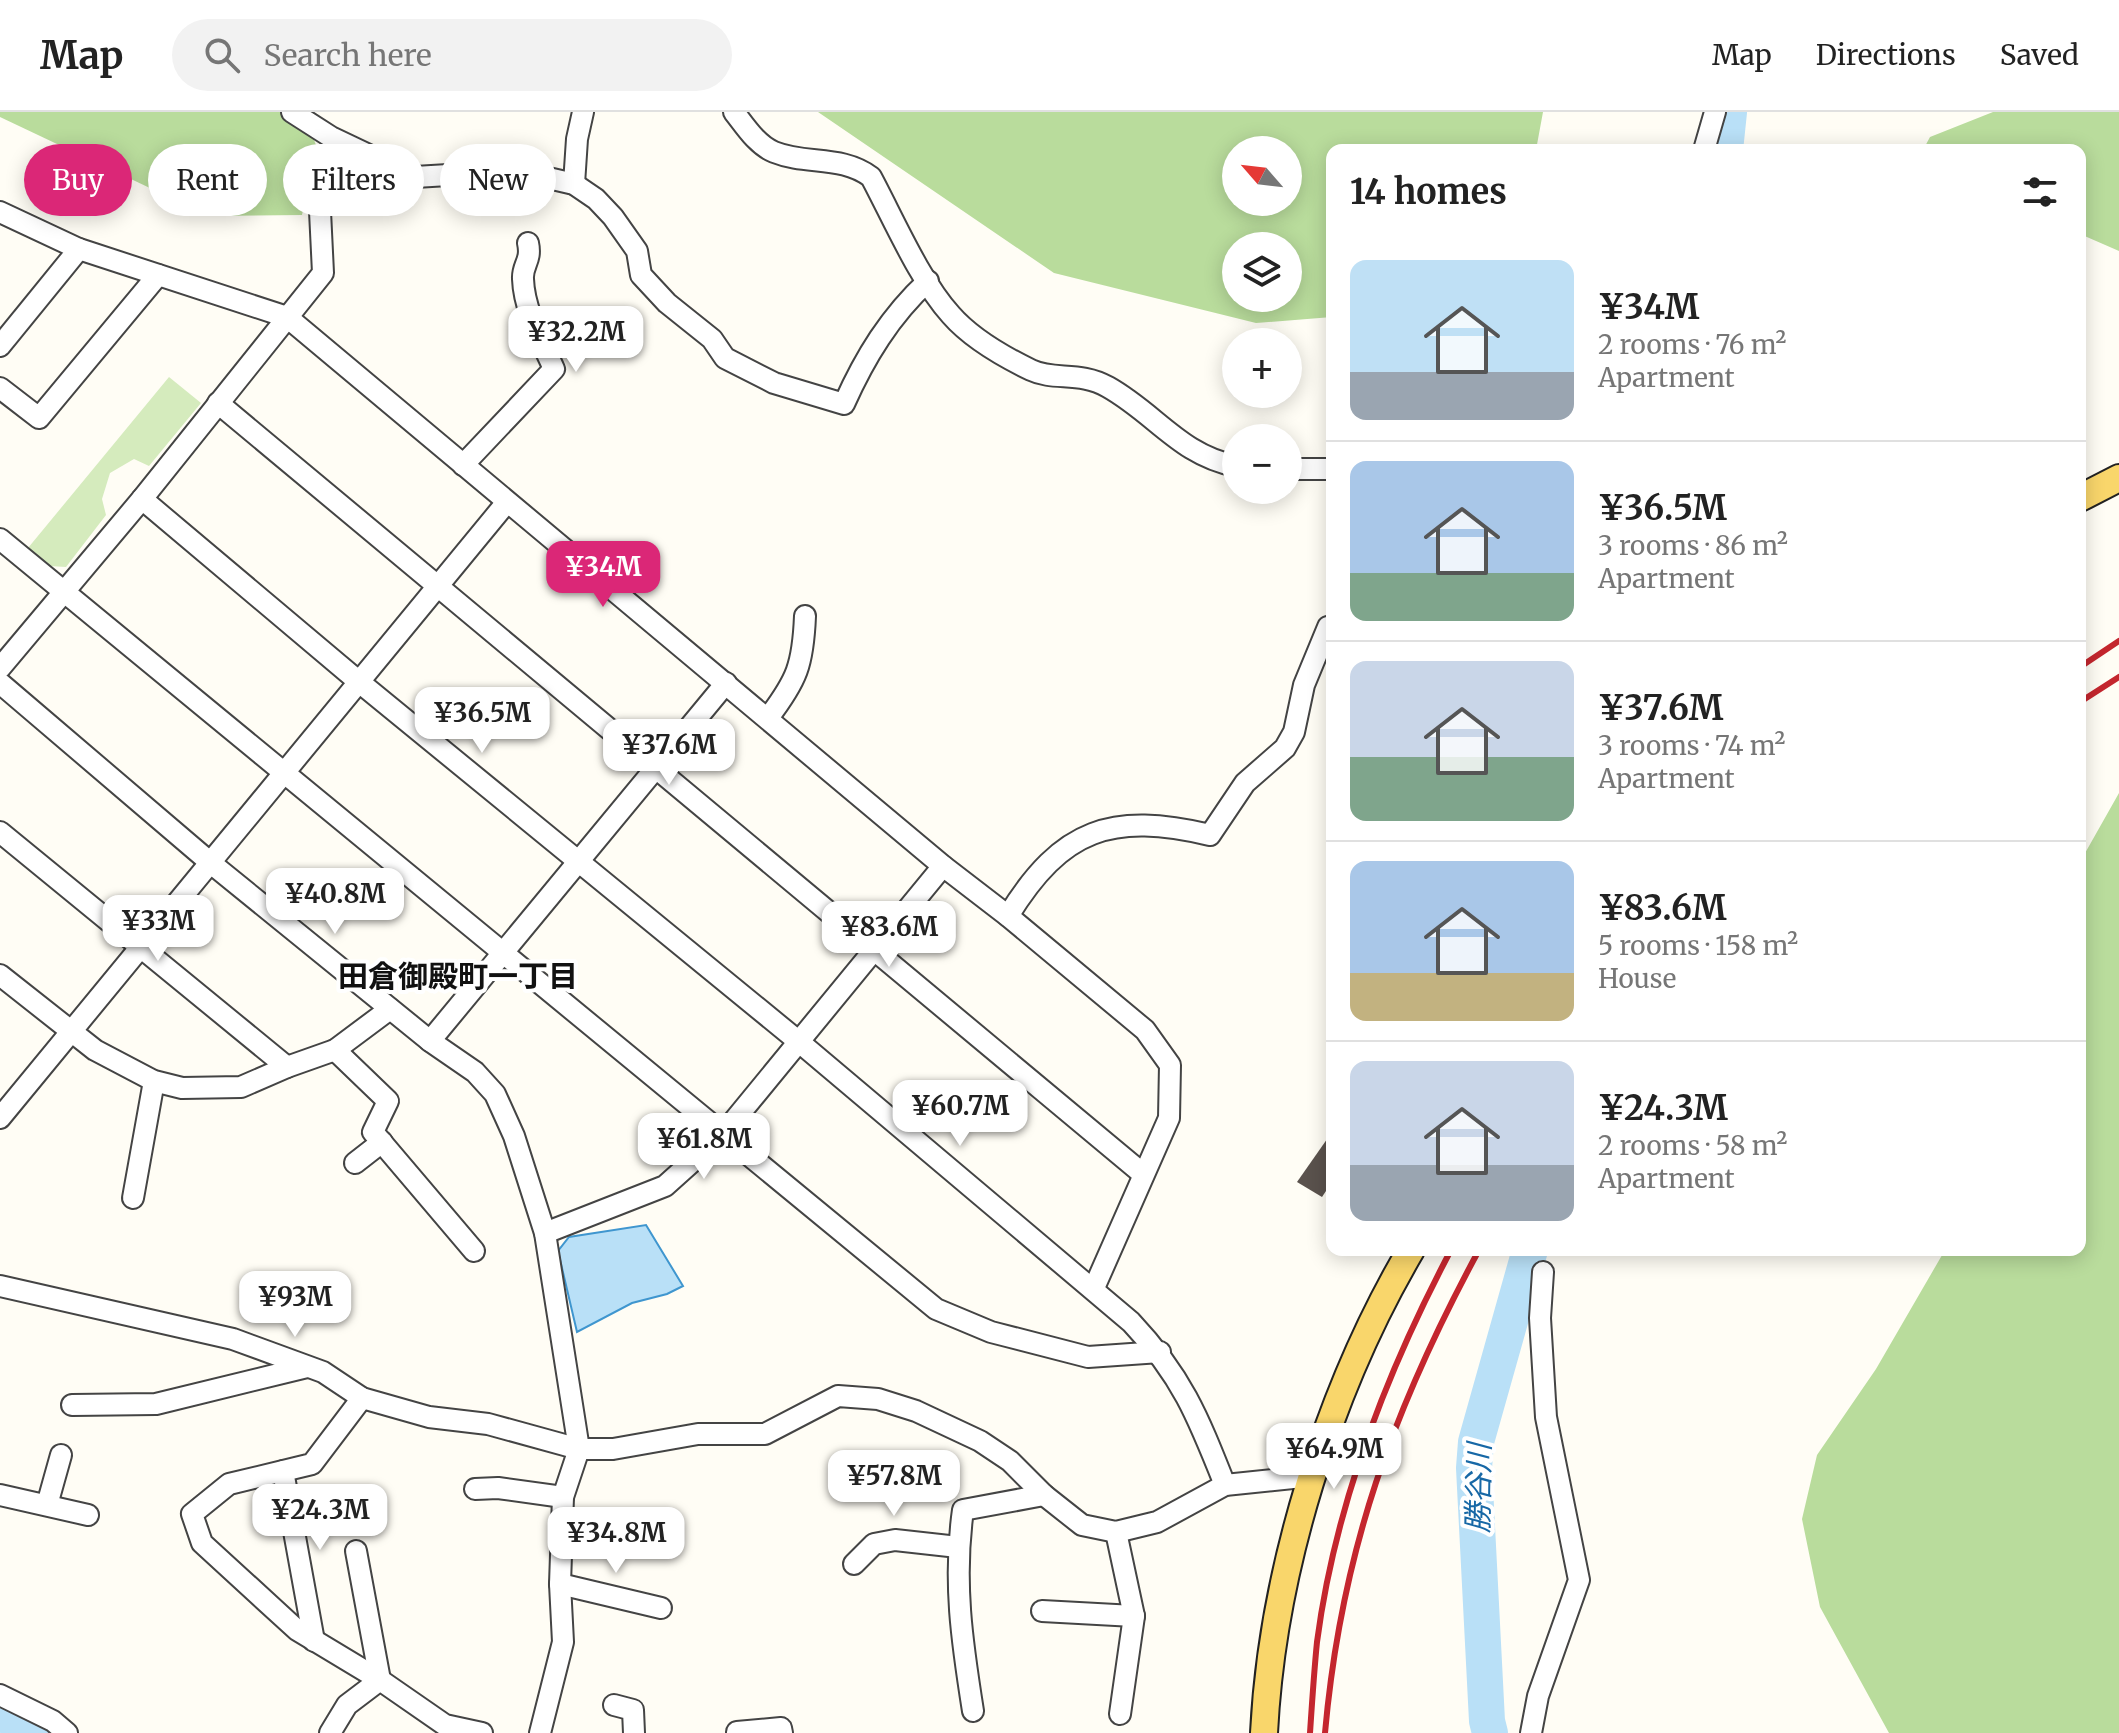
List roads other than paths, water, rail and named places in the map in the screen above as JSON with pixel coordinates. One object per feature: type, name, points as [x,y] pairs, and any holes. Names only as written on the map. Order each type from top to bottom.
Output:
[{"type":"main road","points":[[2086,495],[2119,478]]},
{"type":"main road","points":[[1264,1733],[1279,1596],[1312,1476],[1360,1348],[1408,1256]]},
{"type":"street","points":[[292,112],[331,137],[415,177],[498,172],[531,174],[574,184],[596,199],[613,217],[637,251],[641,275],[667,303],[712,339],[725,358],[774,383],[844,404],[870,350],[908,299],[928,281]]},
{"type":"street","points":[[574,184],[577,139],[583,112]]},
{"type":"street","points":[[734,112],[771,151],[840,163],[860,169],[871,177],[948,313],[990,348],[1035,372],[1090,377],[1138,406],[1190,450],[1222,463]]},
{"type":"street","points":[[1706,144],[1715,112]]},
{"type":"street","points":[[0,668],[142,499],[323,273],[320,216]]},
{"type":"street","points":[[4,220],[79,249],[287,317],[943,866],[1145,1030],[1170,1065],[1169,1118],[1094,1288]]},
{"type":"street","points":[[463,465],[554,369],[533,322],[522,277],[531,256],[528,243]]},
{"type":"street","points":[[0,346],[79,249]]},
{"type":"street","points":[[0,388],[39,418],[158,275]]},
{"type":"street","points":[[218,403],[1143,1174]]},
{"type":"street","points":[[1302,469],[1326,469]]},
{"type":"street","points":[[142,499],[1094,1288],[1160,1352],[1194,1405],[1225,1485]]},
{"type":"street","points":[[0,1118],[507,502]]},
{"type":"street","points":[[0,539],[936,1309],[991,1332],[1088,1357],[1160,1352]]},
{"type":"street","points":[[768,718],[793,685],[804,651],[805,616]]},
{"type":"street","points":[[1008,916],[1046,865],[1089,834],[1137,824],[1172,826],[1210,835],[1245,783],[1285,748],[1294,732],[1304,685],[1326,632]]},
{"type":"street","points":[[0,683],[212,864],[430,1041],[475,1072],[495,1094],[514,1136],[545,1233],[579,1449],[563,1497],[560,1584],[563,1642],[540,1733]]},
{"type":"street","points":[[430,1041],[726,683]]},
{"type":"street","points":[[0,832],[287,1067]]},
{"type":"street","points":[[545,1233],[665,1186],[723,1134],[943,866]]},
{"type":"street","points":[[0,975],[95,1050],[154,1081],[182,1088],[241,1087],[335,1050],[390,1009]]},
{"type":"street","points":[[335,1050],[388,1101],[373,1132],[474,1251]]},
{"type":"street","points":[[133,1198],[154,1081]]},
{"type":"street","points":[[355,1163],[382,1142]]},
{"type":"street","points":[[1531,1733],[1538,1696],[1579,1580],[1546,1417],[1540,1345],[1543,1272]]},
{"type":"street","points":[[0,1286],[233,1339],[323,1372],[362,1398],[429,1417],[488,1424],[579,1449],[613,1449],[698,1434],[765,1434],[838,1396],[878,1399],[916,1411],[980,1441],[1010,1461],[1044,1495],[1082,1525],[1116,1532],[1157,1522],[1225,1485],[1312,1476]]},
{"type":"street","points":[[72,1405],[156,1404],[308,1367]]},
{"type":"street","points":[[362,1398],[312,1464],[229,1484],[192,1514],[202,1543],[297,1630],[380,1680],[445,1725],[482,1733]]},
{"type":"street","points":[[47,1505],[61,1455]]},
{"type":"street","points":[[283,1471],[314,1641]]},
{"type":"street","points":[[475,1489],[498,1488],[563,1497]]},
{"type":"street","points":[[0,1495],[88,1515]]},
{"type":"street","points":[[973,1711],[958,1616],[958,1547],[963,1510],[1044,1495]]},
{"type":"street","points":[[1116,1532],[1134,1616],[1120,1714]]},
{"type":"street","points":[[854,1564],[874,1544],[895,1540],[958,1547]]},
{"type":"street","points":[[356,1551],[380,1680]]},
{"type":"street","points":[[560,1584],[661,1608]]},
{"type":"street","points":[[1042,1611],[1134,1616]]},
{"type":"street","points":[[330,1733],[347,1705],[380,1680]]},
{"type":"street","points":[[0,1695],[53,1721],[67,1733]]},
{"type":"street","points":[[614,1705],[633,1710],[634,1733]]},
{"type":"street","points":[[737,1732],[781,1728],[782,1733]]},
{"type":"water","points":[[646,1225],[683,1286],[667,1294],[632,1303],[577,1332],[558,1251],[569,1237]]},
{"type":"waterway","name":"勝谷川","points":[[1726,144],[1729,112]]},
{"type":"waterway","name":"勝谷川","points":[[1490,1733],[1474,1468],[1476,1442],[1528,1256]]},
{"type":"waterway","points":[[0,1713],[45,1733]]},
{"type":"railway","points":[[2086,663],[2119,641]]},
{"type":"railway","points":[[2086,698],[2119,677]]},
{"type":"railway","points":[[1310,1733],[1317,1642],[1325,1591],[1350,1490],[1385,1391],[1448,1256]]},
{"type":"railway","points":[[1325,1733],[1344,1604],[1376,1483],[1421,1367],[1476,1256]]},
{"type":"district","name":"田倉御殿町一丁目","points":[[458,977]]}]
